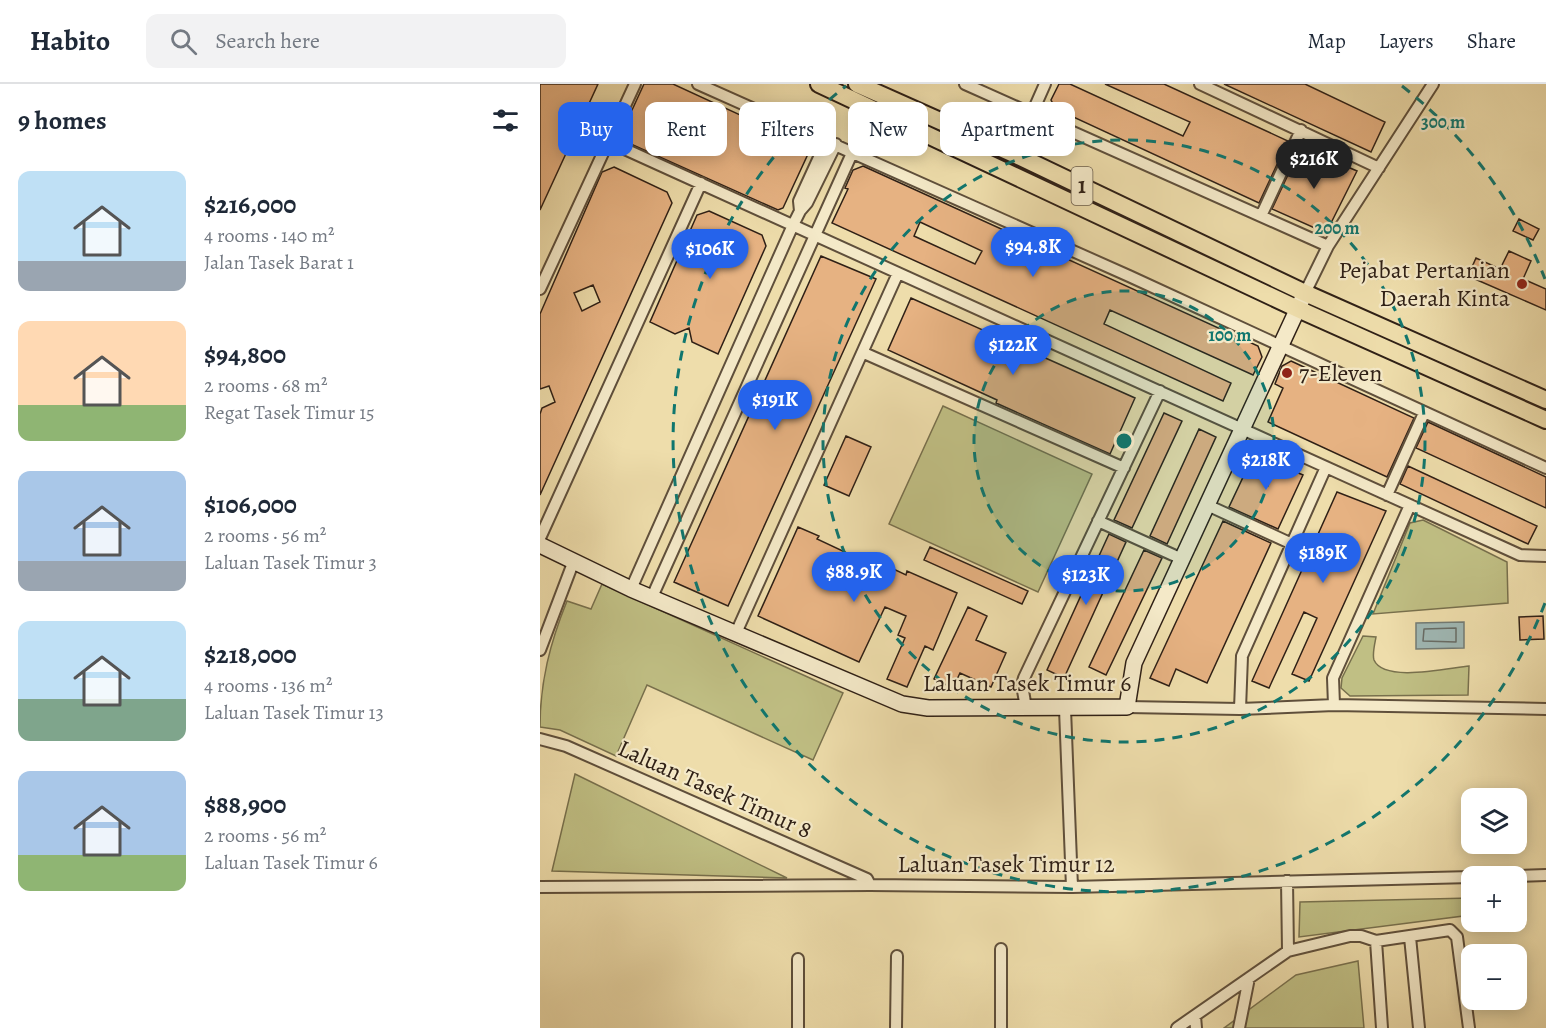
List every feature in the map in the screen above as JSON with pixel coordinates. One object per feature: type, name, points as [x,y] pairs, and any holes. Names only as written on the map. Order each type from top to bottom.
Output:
[{"type":"main road","name":"1","points":[[819,84],[857,102]]},
{"type":"main road","name":"1","points":[[857,84],[940,121]]},
{"type":"main road","name":"1","points":[[928,136],[1298,309],[1546,420]]},
{"type":"main road","name":"1","points":[[1018,156],[1305,292],[1546,400]]},
{"type":"street","points":[[626,102],[635,84]]},
{"type":"street","points":[[698,84],[739,102]]},
{"type":"street","points":[[965,84],[1003,102]]},
{"type":"street","points":[[1037,102],[1046,84]]},
{"type":"street","points":[[1200,84],[1379,168]]},
{"type":"street","points":[[1127,707],[1134,663],[1305,292],[1328,246],[1434,84]]},
{"type":"street","points":[[1261,216],[1301,130]]},
{"type":"street","points":[[1075,134],[1328,246]]},
{"type":"street","points":[[633,153],[1520,555],[1546,556]]},
{"type":"street","points":[[540,289],[600,156]]},
{"type":"street","points":[[631,589],[800,212],[799,201],[823,156]]},
{"type":"street","points":[[652,597],[851,156]]},
{"type":"street","points":[[864,156],[1546,468]]},
{"type":"street","points":[[540,538],[701,183]]},
{"type":"street","points":[[736,633],[864,353],[898,273]]},
{"type":"street","points":[[864,353],[1124,468]]},
{"type":"street","points":[[1026,708],[1022,685],[1024,678],[1160,391]]},
{"type":"street","points":[[1387,495],[1424,413]]},
{"type":"street","points":[[1240,709],[1242,656],[1290,543],[1326,467]]},
{"type":"street","points":[[1207,504],[1290,543]]},
{"type":"street","points":[[1334,705],[1333,678],[1410,505]]},
{"type":"street","points":[[1098,521],[1182,559]]},
{"type":"street","name":"Laluan Tasek Timur 6","points":[[540,546],[631,589],[903,704],[928,708],[1065,709],[1127,707],[1240,709],[1334,705],[1546,708]]},
{"type":"street","points":[[540,650],[573,563]]},
{"type":"street","points":[[1065,709],[1072,887]]},
{"type":"street","name":"Laluan Tasek Timur 8","points":[[540,739],[566,746],[867,879],[870,885]]},
{"type":"street","points":[[1527,876],[1546,875]]},
{"type":"street","name":"Laluan Tasek Timur 12","points":[[540,887],[870,885],[1072,887],[1461,877]]},
{"type":"street","points":[[1287,881],[1288,951]]},
{"type":"street","points":[[1177,1028],[1288,951],[1350,936],[1361,936],[1376,941],[1450,930],[1457,937],[1465,981],[1469,1028]]},
{"type":"street","points":[[1410,937],[1419,1028]]},
{"type":"street","points":[[1376,941],[1382,1028]]},
{"type":"street","points":[[1000,949],[1001,1028]]},
{"type":"street","points":[[896,1028],[897,956]]},
{"type":"street","points":[[798,959],[798,1028]]},
{"type":"street","points":[[1239,1028],[1250,978]]},
{"type":"street","points":[[1195,1016],[1196,1028]]},
{"type":"shaded area","points":[[943,406],[1092,474],[1038,592],[889,524]]},
{"type":"shaded area","points":[[1423,520],[1507,562],[1508,603],[1373,614],[1410,523]]},
{"type":"shaded area","points":[[602,584],[843,693],[813,760],[647,685],[616,756],[560,730],[540,727],[540,710],[547,663],[567,601],[591,609]]},
{"type":"shaded area","points":[[1363,636],[1376,637],[1374,660],[1380,667],[1390,671],[1403,673],[1469,666],[1468,695],[1350,696],[1341,688],[1342,678]]},
{"type":"shaded area","points":[[575,774],[787,878],[552,871]]},
{"type":"shaded area","points":[[1461,898],[1461,916],[1299,937],[1300,902]]},
{"type":"shaded area","points":[[1358,961],[1364,1028],[1224,1028],[1296,975]]},
{"type":"water","points":[[1464,622],[1464,648],[1416,649],[1416,623]]},
{"type":"building","points":[[540,84],[598,84],[590,102],[558,102],[558,156],[565,156],[540,210]]},
{"type":"building","points":[[644,84],[673,84],[712,102],[645,102],[645,150],[633,145],[633,108]]},
{"type":"building","points":[[1059,84],[1070,84],[1183,136],[1190,122],[1105,84],[1164,84],[1288,141],[1259,203],[1075,118],[1075,102],[1052,102]]},
{"type":"building","points":[[1224,84],[1305,84],[1385,122],[1371,152]]},
{"type":"building","points":[[727,109],[739,114],[739,156],[807,156],[783,208],[778,210],[657,156],[727,156]]},
{"type":"building","points":[[1301,147],[1357,171],[1326,233],[1272,209]]},
{"type":"building","points":[[863,166],[1258,346],[1262,357],[1253,375],[1110,310],[1104,324],[1231,383],[1223,401],[832,223],[848,189],[845,188],[853,170]],"holes":[[[920,222],[982,251],[975,264],[914,236]]]},
{"type":"building","points":[[614,167],[667,192],[672,203],[540,495],[540,414],[542,408],[555,402],[549,386],[540,389],[540,314],[602,172]],"holes":[[[593,285],[600,302],[582,311],[574,293]]]},
{"type":"building","points":[[709,211],[762,235],[766,246],[718,354],[692,342],[689,328],[675,334],[650,322],[697,215]]},
{"type":"building","points":[[1519,219],[1539,229],[1533,240],[1513,231]]},
{"type":"building","points":[[1509,251],[1531,261],[1523,279],[1546,289],[1546,310],[1468,276],[1476,258],[1500,269]]},
{"type":"building","points":[[821,256],[876,279],[728,606],[674,582]]},
{"type":"building","points":[[911,298],[1135,398],[1110,454],[996,403],[997,400],[888,350]]},
{"type":"building","points":[[1291,361],[1414,418],[1387,477],[1268,422],[1283,388],[1275,384],[1282,366]]},
{"type":"building","points":[[1164,413],[1182,421],[1132,528],[1114,520]]},
{"type":"building","points":[[1428,422],[1546,477],[1546,508],[1416,448]]},
{"type":"building","points":[[1199,429],[1216,437],[1167,544],[1150,536]]},
{"type":"building","points":[[846,436],[871,447],[849,496],[824,485]]},
{"type":"building","points":[[1254,454],[1303,475],[1278,529],[1229,507]]},
{"type":"building","points":[[1408,466],[1537,526],[1528,544],[1400,484]]},
{"type":"building","points":[[1337,492],[1386,511],[1309,681],[1292,674],[1317,618],[1304,612],[1269,688],[1252,681]]},
{"type":"building","points":[[1223,521],[1271,543],[1207,683],[1176,669],[1169,686],[1150,678]]},
{"type":"building","points":[[798,527],[819,536],[817,539],[883,570],[885,565],[906,575],[907,571],[957,593],[933,650],[925,646],[907,687],[887,679],[905,638],[898,635],[906,616],[885,607],[859,662],[758,616]]},
{"type":"building","points":[[1109,534],[1126,542],[1064,678],[1047,670]]},
{"type":"building","points":[[930,547],[1028,591],[1022,604],[924,560]]},
{"type":"building","points":[[1144,550],[1162,558],[1106,675],[1089,667]]},
{"type":"building","points":[[968,607],[987,616],[976,640],[1006,653],[991,687],[960,673],[953,688],[934,679]]},
{"type":"building","points":[[1543,616],[1544,639],[1520,640],[1519,617]]},
{"type":"place","name":"Pejabat Pertanian Daerah Kinta","points":[[1522,284]]},
{"type":"place","name":"7-Eleven","points":[[1287,373]]}]
